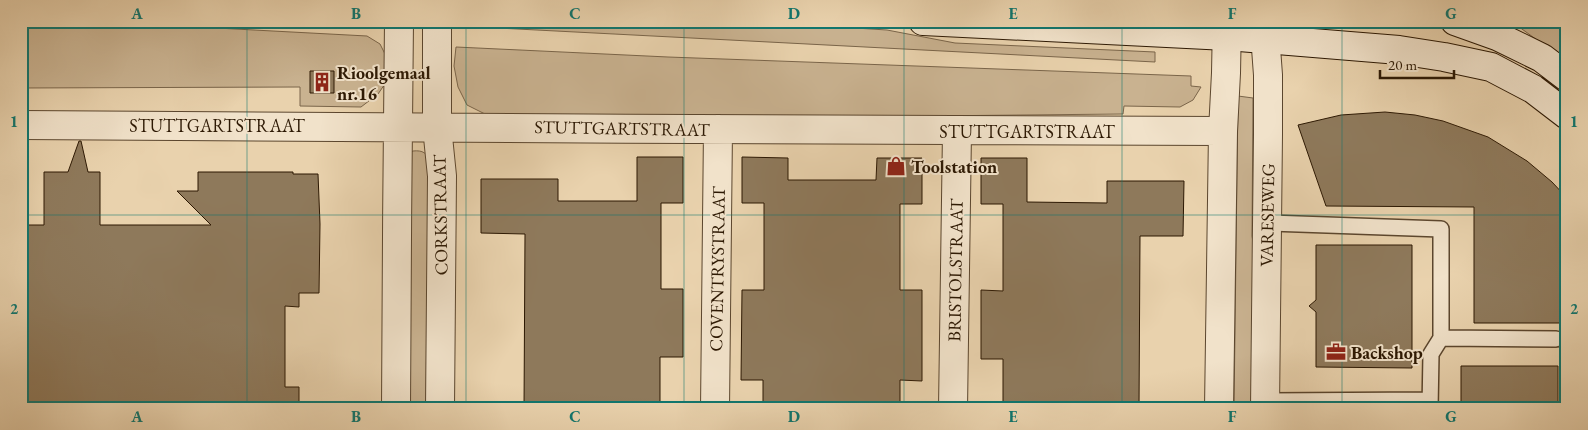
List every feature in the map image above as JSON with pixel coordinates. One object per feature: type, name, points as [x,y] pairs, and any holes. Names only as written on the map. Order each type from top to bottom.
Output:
[{"type":"street","points":[[396,409],[400,21]]},
{"type":"street","name":"CORKSTRAAT","points":[[438,21],[438,127],[442,176],[440,409]]},
{"type":"street","points":[[923,21],[1264,30],[1444,57],[1491,68],[1533,89],[1567,115]]},
{"type":"street","points":[[1455,21],[1497,36],[1542,58],[1567,77]]},
{"type":"street","points":[[1219,409],[1223,131],[1227,29]]},
{"type":"street","name":"VARESEWEG","points":[[1264,30],[1268,75],[1265,405]]},
{"type":"street","name":"STUTTGARTSTRAAT","points":[[21,124],[957,131],[1223,131]]},
{"type":"street","name":"COVENTRYSTRAAT","points":[[716,409],[718,129]]},
{"type":"street","name":"BRISTOLSTRAAT","points":[[953,409],[957,131]]},
{"type":"lane","points":[[1265,405],[1430,404],[1431,354],[1441,338],[1441,229],[1267,223]]},
{"type":"lane","points":[[1441,338],[1556,338]]},
{"type":"shaded area","points":[[21,21],[84,21],[367,36],[380,44],[388,60],[387,81],[378,94],[361,107],[300,106],[300,87],[21,88]]},
{"type":"shaded area","points":[[456,21],[743,21],[887,30],[955,43],[1155,52],[1155,62],[459,26]]},
{"type":"shaded area","points":[[1511,21],[1567,21],[1567,62],[1563,59]]},
{"type":"shaded area","points":[[456,47],[668,57],[1191,76],[1191,86],[1201,87],[1193,100],[1180,107],[1124,106],[1123,114],[622,119],[487,115],[467,105],[458,87],[454,66]]},
{"type":"shaded area","points":[[1238,96],[1253,98],[1252,236],[1259,278],[1258,409],[1234,409]]},
{"type":"shaded area","points":[[413,151],[424,153],[430,162],[430,409],[406,409],[407,154]]},
{"type":"building","name":"Rioolgemaal nr.16","points":[[310,71],[334,71],[334,93],[310,93]]},
{"type":"building","points":[[1385,112],[1415,115],[1443,121],[1488,137],[1527,161],[1552,182],[1567,198],[1564,323],[1474,323],[1474,207],[1326,206],[1298,125],[1341,115]]},
{"type":"building","points":[[79,141],[81,141],[88,172],[100,172],[100,225],[211,225],[177,191],[198,191],[198,172],[293,172],[293,174],[318,174],[320,224],[319,293],[299,293],[299,307],[285,306],[285,387],[299,387],[299,409],[21,409],[21,231],[28,225],[44,225],[44,172],[68,172]]},
{"type":"building","points":[[637,157],[683,157],[683,203],[661,203],[661,289],[683,289],[683,357],[660,357],[660,409],[524,409],[525,234],[481,233],[481,179],[558,179],[558,201],[637,201]]},
{"type":"building","points":[[742,157],[788,158],[788,180],[876,180],[877,158],[922,158],[922,204],[900,204],[900,290],[922,290],[922,381],[900,380],[900,409],[763,409],[763,380],[741,380],[742,290],[764,290],[764,203],[742,203]]},
{"type":"building","points":[[981,158],[1027,158],[1027,202],[1107,203],[1107,181],[1184,181],[1183,236],[1140,236],[1139,409],[1003,409],[1003,359],[981,359],[981,290],[1003,291],[1003,204],[981,204]]},
{"type":"building","points":[[1316,245],[1412,245],[1412,368],[1316,367],[1316,312],[1309,306],[1316,300]]},
{"type":"building","points":[[1461,366],[1558,366],[1558,409],[1461,409]]},
{"type":"place","name":"Rioolgemaal nr.16","points":[[322,82]]},
{"type":"place","name":"Toolstation","points":[[896,166]]},
{"type":"place","name":"Backshop","points":[[1336,352]]}]
